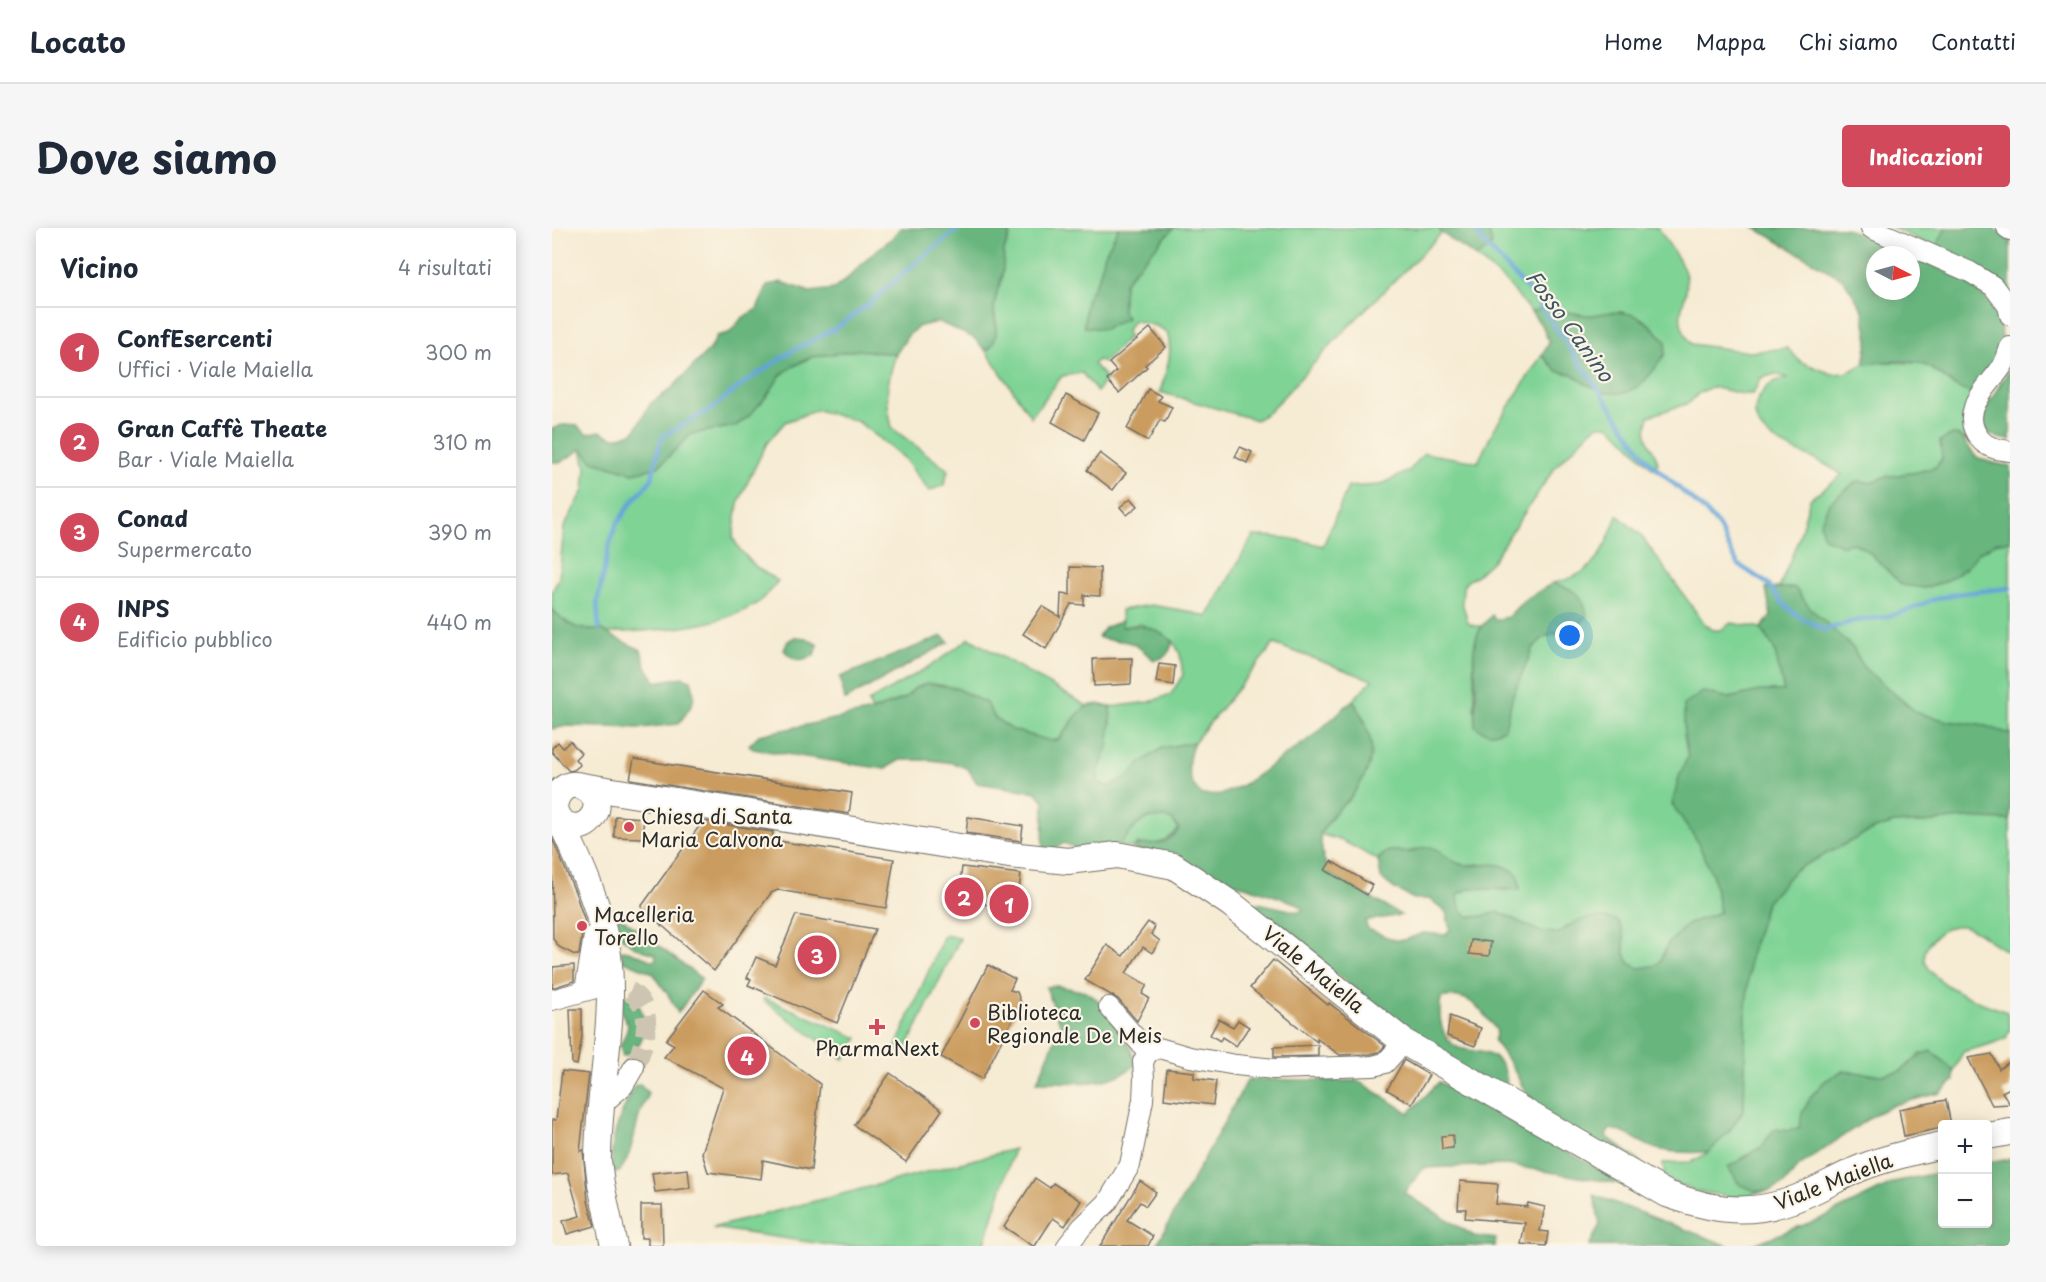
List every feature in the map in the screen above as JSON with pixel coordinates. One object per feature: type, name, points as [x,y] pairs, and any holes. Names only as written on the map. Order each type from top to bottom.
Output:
[{"type":"main road","name":"Viale Maiella","points":[[568,781],[644,797],[1010,855],[1068,861],[1117,855],[1174,866],[1236,907],[1404,1042],[1667,1194],[1703,1207],[1725,1210],[1755,1209],[1784,1203],[1864,1167],[1903,1154],[1938,1146]]},
{"type":"main road","points":[[570,814],[596,803],[591,793],[568,781],[555,799],[570,814],[581,832],[583,870],[603,930],[608,954],[610,978],[599,1168],[614,1246]]},
{"type":"main road","name":"Viale Maiella","points":[[570,814],[644,797]]},
{"type":"main road","points":[[1992,1135],[2010,1132]]},
{"type":"street","points":[[1871,228],[1970,272],[1993,286],[2008,306],[2010,315]]},
{"type":"street","points":[[2010,347],[2004,364],[1977,400],[1972,417],[1976,434],[1983,442],[1997,450],[2010,451]]},
{"type":"street","points":[[552,1000],[593,988],[594,936],[603,930]]},
{"type":"street","points":[[1109,1006],[1148,1052]]},
{"type":"street","points":[[1067,1246],[1082,1227],[1107,1203],[1130,1165],[1143,1100],[1143,1062],[1148,1052],[1159,1048],[1190,1057],[1274,1069],[1373,1066],[1385,1063],[1404,1042]]},
{"type":"green space","points":[[900,228],[1010,228],[995,302],[995,338],[986,351],[974,338],[939,322],[920,326],[909,334],[896,354],[858,350],[811,357],[790,368],[780,376],[749,416],[735,426],[691,434],[658,467],[633,473],[593,461],[582,449],[561,462],[552,462],[552,429],[562,425],[576,425],[587,434],[600,431],[611,437],[620,437],[634,432],[651,403],[670,390],[711,348],[717,336],[729,333],[742,318],[757,309],[768,285],[782,282],[810,292],[834,289],[892,238]]},
{"type":"green space","points":[[1010,228],[1119,228],[1105,254],[1099,277],[1086,301],[1084,326],[1127,318],[1122,312],[1124,283],[1174,228],[1438,228],[1442,233],[1341,334],[1269,412],[1256,420],[1160,392],[1167,370],[1170,347],[1167,332],[1156,326],[1133,320],[1126,332],[1129,337],[1104,362],[1098,360],[1093,364],[1106,378],[1097,392],[1082,373],[1062,376],[1031,417],[986,351],[991,347],[997,327],[994,310]]},
{"type":"green space","points":[[1119,228],[1174,228],[1124,283],[1122,311],[1127,318],[1104,329],[1084,327],[1086,301],[1099,277],[1105,254]]},
{"type":"green space","points":[[1438,228],[1488,228],[1492,245],[1476,257]]},
{"type":"green space","points":[[1488,228],[1659,228],[1685,273],[1687,283],[1681,323],[1691,344],[1749,352],[1787,348],[1801,362],[1832,374],[1846,373],[1864,364],[1918,363],[1928,366],[1955,386],[1973,392],[1963,423],[1965,440],[1958,435],[1936,467],[1884,477],[1871,483],[1857,481],[1829,503],[1841,545],[1854,543],[1868,551],[1902,585],[1965,569],[1978,553],[1997,542],[2010,541],[2010,734],[1985,726],[1947,721],[1917,713],[1864,668],[1853,648],[1810,609],[1795,588],[1779,588],[1799,538],[1810,499],[1842,475],[1817,460],[1772,439],[1757,422],[1755,408],[1761,395],[1774,382],[1787,378],[1776,374],[1761,378],[1753,394],[1711,387],[1699,393],[1689,403],[1649,416],[1646,432],[1658,463],[1653,469],[1608,425],[1599,425],[1592,430],[1556,466],[1492,561],[1466,582],[1463,588],[1462,602],[1468,623],[1482,626],[1474,653],[1474,710],[1513,695],[1533,648],[1544,637],[1562,632],[1570,589],[1553,583],[1579,574],[1596,560],[1617,515],[1640,534],[1703,622],[1713,630],[1721,630],[1731,623],[1761,628],[1767,634],[1777,657],[1784,691],[1760,691],[1729,698],[1703,692],[1684,734],[1688,757],[1680,774],[1673,804],[1696,839],[1713,876],[1720,912],[1688,924],[1668,944],[1658,965],[1638,968],[1629,963],[1625,954],[1624,935],[1568,925],[1560,933],[1540,932],[1499,912],[1476,917],[1465,914],[1461,910],[1458,894],[1471,888],[1506,890],[1481,864],[1457,863],[1430,847],[1407,852],[1387,852],[1378,860],[1343,841],[1320,834],[1362,780],[1366,723],[1353,700],[1372,680],[1274,644],[1194,742],[1162,748],[1142,762],[1126,778],[1108,787],[1098,783],[1097,777],[1111,724],[1110,707],[1150,702],[1171,694],[1183,675],[1180,654],[1173,641],[1141,624],[1122,627],[1121,610],[1151,605],[1207,617],[1253,536],[1289,538],[1323,546],[1348,487],[1380,485],[1409,471],[1424,453],[1478,462],[1494,429],[1542,355],[1557,371],[1572,374],[1586,384],[1621,312],[1588,316],[1554,309],[1531,312],[1506,282],[1476,257],[1492,245]]},
{"type":"green space","points":[[1755,228],[1845,228],[1888,246],[1866,246],[1866,300],[1920,300],[1920,260],[1959,278],[1987,299],[1996,313],[2001,329],[2000,349],[1995,361],[1973,392],[1961,389],[1922,364],[1897,361],[1864,364],[1868,341],[1863,310],[1843,279]]},
{"type":"green space","points":[[1892,228],[1946,228],[1936,247]]},
{"type":"green space","points":[[1946,228],[1992,228],[2010,238],[2010,296],[1936,247]]},
{"type":"green space","points":[[1544,308],[1589,315],[1615,312],[1633,315],[1647,322],[1666,342],[1665,354],[1642,384],[1626,393],[1606,393],[1586,384],[1572,374],[1557,371],[1542,355],[1549,343],[1543,327],[1531,312]]},
{"type":"green space","points":[[858,350],[896,354],[888,391],[888,408],[892,428],[948,470],[944,485],[929,491],[903,457],[857,421],[817,410],[785,422],[767,443],[738,504],[733,538],[740,550],[757,568],[778,581],[759,602],[743,611],[706,623],[666,629],[608,633],[575,628],[552,609],[552,592],[559,578],[564,527],[584,490],[586,467],[582,449],[593,461],[633,473],[658,467],[691,434],[736,426],[749,416],[780,376],[790,368],[811,357]]},
{"type":"green space","points":[[2010,367],[2010,440],[1994,436],[1986,430],[1984,421],[1986,410]]},
{"type":"green space","points":[[1953,435],[1962,438],[1977,457],[2010,466],[2010,541],[1997,542],[1978,553],[1965,569],[1944,582],[1924,588],[1902,585],[1868,551],[1855,543],[1841,545],[1824,538],[1820,524],[1829,503],[1857,481],[1871,483],[1884,477],[1936,467],[1942,459],[1940,441]]},
{"type":"green space","points":[[1553,583],[1576,593],[1583,602],[1587,616],[1579,625],[1544,637],[1533,648],[1513,695],[1505,728],[1494,733],[1483,731],[1475,726],[1474,650],[1478,634],[1492,615],[1495,620],[1508,617],[1524,600]]},
{"type":"green space","points":[[1766,588],[1795,588],[1810,608],[1853,648],[1864,668],[1917,713],[1947,721],[1985,726],[2010,734],[2010,820],[1961,818],[1924,823],[1894,823],[1872,830],[1795,870],[1766,903],[1750,956],[1746,1007],[1744,1109],[1730,1130],[1709,1152],[1657,1149],[1623,1132],[1610,1129],[1606,1136],[1640,1162],[1645,1173],[1533,1112],[1516,1075],[1494,1041],[1497,1031],[1480,1010],[1468,1000],[1460,997],[1441,998],[1440,1019],[1444,1033],[1459,1048],[1496,1058],[1506,1075],[1505,1088],[1454,1067],[1250,907],[1258,903],[1299,912],[1303,909],[1296,903],[1245,886],[1211,879],[1132,848],[1161,842],[1173,836],[1179,829],[1171,819],[1145,820],[1135,827],[1118,846],[1084,852],[1064,843],[1048,853],[1043,849],[1044,801],[1036,792],[977,783],[968,769],[954,763],[900,760],[885,769],[753,749],[749,745],[759,735],[872,711],[905,698],[915,688],[928,683],[956,688],[986,703],[995,718],[1013,730],[1051,741],[1059,739],[1087,706],[1098,704],[1110,707],[1109,741],[1099,769],[1098,783],[1108,787],[1126,778],[1142,762],[1162,748],[1194,742],[1189,756],[1192,783],[1202,795],[1220,795],[1243,785],[1313,736],[1353,700],[1370,738],[1370,761],[1360,785],[1334,814],[1320,834],[1323,857],[1331,875],[1401,915],[1365,921],[1368,929],[1394,940],[1405,940],[1423,933],[1446,935],[1450,929],[1446,912],[1430,899],[1414,899],[1381,878],[1378,860],[1387,852],[1411,852],[1429,847],[1457,863],[1496,864],[1518,875],[1520,890],[1471,888],[1458,894],[1461,910],[1465,914],[1476,917],[1499,912],[1540,932],[1560,933],[1573,923],[1587,918],[1618,921],[1624,935],[1624,951],[1629,963],[1639,968],[1658,965],[1668,944],[1688,924],[1720,912],[1713,876],[1696,839],[1672,804],[1680,774],[1688,757],[1684,734],[1684,705],[1703,692],[1729,698],[1760,691],[1784,691],[1774,648],[1761,628],[1771,616]]},
{"type":"green space","points":[[552,609],[563,620],[574,626],[587,630],[603,630],[641,650],[646,667],[656,682],[682,677],[691,680],[694,694],[692,704],[678,724],[641,728],[567,726],[552,729]]},
{"type":"green space","points":[[1122,621],[1122,627],[1137,626],[1160,632],[1173,641],[1171,648],[1162,658],[1154,660],[1131,643],[1098,637],[1106,627]]},
{"type":"green space","points":[[942,636],[949,642],[845,700],[840,677]]},
{"type":"green space","points":[[795,637],[806,638],[818,645],[815,655],[798,660],[791,657],[784,650],[788,641]]},
{"type":"green space","points":[[970,638],[1087,706],[1059,739],[1051,741],[1013,730],[995,718],[986,703],[955,688],[915,688],[905,698],[872,711],[868,702],[935,663]]},
{"type":"green space","points":[[1153,817],[1171,819],[1179,829],[1165,841],[1154,845],[1138,844],[1132,848],[1118,846],[1137,825]]},
{"type":"green space","points":[[1961,818],[2010,820],[2010,952],[1969,928],[1954,926],[1934,938],[1925,951],[1926,964],[1934,975],[1964,995],[2007,1012],[2010,1029],[2006,1038],[1963,1052],[1954,1071],[1932,1051],[1921,1054],[1901,1071],[1882,1075],[1842,1071],[1825,1081],[1812,1095],[1800,1127],[1789,1131],[1774,1129],[1762,1147],[1741,1158],[1755,1191],[1770,1191],[1735,1197],[1695,1191],[1665,1179],[1663,1163],[1692,1162],[1709,1152],[1730,1130],[1744,1109],[1746,1007],[1750,956],[1766,903],[1795,870],[1872,830],[1894,823],[1924,823]]},
{"type":"green space","points":[[612,914],[623,919],[702,979],[678,1013],[653,973],[622,960],[621,950],[653,961],[656,955],[634,946],[612,929]]},
{"type":"green space","points":[[944,935],[960,938],[904,1053],[895,1049]]},
{"type":"green space","points":[[1058,986],[1086,992],[1098,1000],[1131,1049],[1136,1065],[1125,1073],[1101,1081],[1037,1082],[1061,1026],[1046,987]]},
{"type":"green space","points":[[620,995],[630,998],[638,1005],[644,1023],[640,1043],[633,1051],[623,1056],[620,1046],[628,1025],[619,1008]]},
{"type":"green space","points":[[765,998],[858,1038],[844,1059],[763,1000]]},
{"type":"green space","points":[[1932,1051],[1954,1071],[1954,1081],[1940,1093],[1894,1105],[1877,1113],[1799,1166],[1783,1185],[1770,1191],[1755,1191],[1739,1184],[1728,1167],[1762,1147],[1774,1129],[1789,1131],[1800,1127],[1802,1113],[1812,1095],[1825,1081],[1842,1071],[1882,1075],[1901,1071],[1921,1054]]},
{"type":"green space","points":[[1248,1079],[1359,1081],[1409,1113],[1439,1082],[1628,1185],[1507,1165],[1424,1168],[1404,1193],[1474,1236],[1496,1239],[1495,1246],[1156,1246]]},
{"type":"green space","points":[[640,1084],[648,1093],[633,1142],[624,1165],[619,1172],[613,1172],[612,1150],[617,1128],[634,1086]]},
{"type":"green space","points":[[1014,1149],[984,1246],[837,1246],[712,1228]]},
{"type":"green space","points":[[2010,1159],[2010,1246],[1748,1246],[1822,1218],[1898,1181],[1938,1173],[1938,1228],[1992,1228],[1992,1162]]},
{"type":"green space","points":[[1594,1195],[1729,1246],[1589,1246],[1600,1224]]},
{"type":"building","points":[[1150,328],[1166,347],[1145,365],[1147,367],[1119,393],[1107,380],[1116,371],[1109,363]]},
{"type":"building","points":[[1148,389],[1161,396],[1158,401],[1172,407],[1165,422],[1160,420],[1148,441],[1127,429]]},
{"type":"building","points":[[1066,395],[1098,413],[1084,440],[1052,422]]},
{"type":"building","points":[[1240,447],[1252,452],[1247,463],[1235,457]]},
{"type":"building","points":[[1100,453],[1126,473],[1113,490],[1087,470]]},
{"type":"building","points":[[1131,498],[1138,506],[1127,515],[1120,507]]},
{"type":"building","points":[[1070,567],[1100,568],[1100,596],[1084,595],[1084,605],[1071,604],[1046,649],[1023,634],[1042,606],[1060,617],[1061,594],[1070,595]]},
{"type":"building","points":[[1132,658],[1131,684],[1094,686],[1093,659]]},
{"type":"building","points":[[1159,664],[1175,666],[1173,685],[1156,682]]},
{"type":"building","points":[[570,741],[581,753],[575,759],[580,765],[569,771],[552,752],[552,748],[558,742],[563,748]]},
{"type":"building","points":[[634,759],[852,793],[849,814],[630,779]]},
{"type":"building","name":"Chiesa di Santa Maria Calvona","points":[[615,816],[644,818],[642,838],[614,837]]},
{"type":"building","points":[[968,817],[1023,826],[1021,841],[966,833]]},
{"type":"building","points":[[703,821],[773,832],[772,840],[894,859],[886,908],[778,890],[771,893],[714,971],[641,907]]},
{"type":"building","points":[[552,838],[585,922],[586,928],[582,934],[579,955],[559,947],[553,939]]},
{"type":"building","points":[[1331,861],[1372,885],[1367,895],[1325,870]]},
{"type":"building","points":[[962,867],[1021,874],[1017,908],[958,901]]},
{"type":"building","points":[[796,915],[875,929],[837,1023],[748,985],[751,979],[747,978],[756,957],[775,965]]},
{"type":"building","points":[[1148,922],[1155,927],[1151,934],[1160,941],[1152,953],[1143,947],[1126,973],[1147,985],[1142,994],[1149,998],[1137,1021],[1118,999],[1085,980],[1107,945],[1123,956]]},
{"type":"building","points":[[1471,940],[1491,942],[1489,956],[1469,954]]},
{"type":"building","points":[[1273,960],[1328,1005],[1329,1003],[1385,1046],[1379,1052],[1371,1054],[1340,1055],[1317,1039],[1317,1042],[1250,988]]},
{"type":"building","points":[[574,965],[574,981],[552,988],[553,967]]},
{"type":"building","name":"Biblioteca Regionale De Meis","points":[[988,965],[1015,979],[1010,990],[1017,992],[1021,1003],[982,1079],[941,1057]]},
{"type":"building","points":[[704,990],[723,1004],[718,1007],[820,1084],[811,1170],[763,1160],[761,1179],[708,1172],[702,1153],[723,1088],[664,1057],[674,1045],[666,1040]]},
{"type":"building","points":[[570,1009],[582,1009],[582,1037],[577,1065],[572,1064]]},
{"type":"building","points":[[1450,1016],[1481,1028],[1475,1046],[1447,1036]]},
{"type":"building","points":[[1219,1019],[1233,1027],[1238,1020],[1249,1027],[1236,1046],[1222,1037],[1220,1041],[1210,1035]]},
{"type":"building","points":[[1318,1045],[1318,1056],[1274,1057],[1274,1047]]},
{"type":"building","points":[[1992,1054],[1999,1069],[2010,1061],[2010,1088],[2002,1092],[2010,1104],[1992,1105],[1968,1058]]},
{"type":"building","points":[[1404,1060],[1429,1075],[1412,1104],[1387,1090]]},
{"type":"building","points":[[1167,1069],[1194,1072],[1194,1078],[1216,1081],[1213,1105],[1164,1099]]},
{"type":"building","points":[[562,1071],[589,1074],[580,1151],[583,1150],[588,1201],[595,1226],[567,1234],[563,1221],[580,1216],[568,1173],[552,1175],[552,1120],[556,1120]]},
{"type":"building","points":[[890,1073],[942,1110],[906,1162],[854,1125]]},
{"type":"building","points":[[1946,1100],[1950,1120],[1938,1120],[1938,1129],[1904,1136],[1899,1109]]},
{"type":"building","points":[[1453,1135],[1453,1148],[1442,1149],[1441,1136]]},
{"type":"building","points":[[688,1169],[690,1188],[655,1192],[652,1173]]},
{"type":"building","points":[[1035,1178],[1050,1188],[1053,1183],[1081,1201],[1065,1226],[1053,1218],[1033,1246],[1004,1227]]},
{"type":"building","points":[[1140,1181],[1156,1192],[1146,1206],[1140,1202],[1127,1220],[1153,1236],[1148,1246],[1100,1246]]},
{"type":"building","points":[[1460,1181],[1498,1184],[1496,1204],[1527,1207],[1528,1203],[1545,1207],[1540,1231],[1548,1232],[1546,1246],[1521,1244],[1525,1223],[1465,1218],[1466,1209],[1458,1209]]},
{"type":"building","points":[[641,1205],[662,1205],[663,1246],[648,1246],[648,1238],[641,1238]]},
{"type":"waterway","points":[[599,628],[597,604],[609,546],[616,525],[652,479],[663,436],[711,409],[744,383],[792,351],[836,328],[869,304],[959,228]]},
{"type":"waterway","name":"Fosso Canino","points":[[1473,228],[1532,294],[1649,462],[1705,511],[1718,525],[1739,565],[1768,584],[1790,610],[1825,630],[1854,621],[1885,617],[1955,594],[2010,588]]},
{"type":"tunnel","points":[[600,987],[618,988],[631,993],[640,1001],[645,1012],[644,1038],[634,1067]]},
{"type":"place","name":"Chiesa di Santa Maria Calvona","points":[[629,827]]},
{"type":"place","name":"Gran Caffè Theate","points":[[964,897]]},
{"type":"place","name":"ConfEsercenti","points":[[1009,904]]},
{"type":"place","name":"Macelleria Torello","points":[[582,926]]},
{"type":"place","name":"Conad","points":[[817,955]]},
{"type":"place","name":"Biblioteca Regionale De Meis","points":[[975,1023]]},
{"type":"place","name":"PharmaNext","points":[[877,1027]]},
{"type":"place","name":"INPS","points":[[747,1056]]}]
